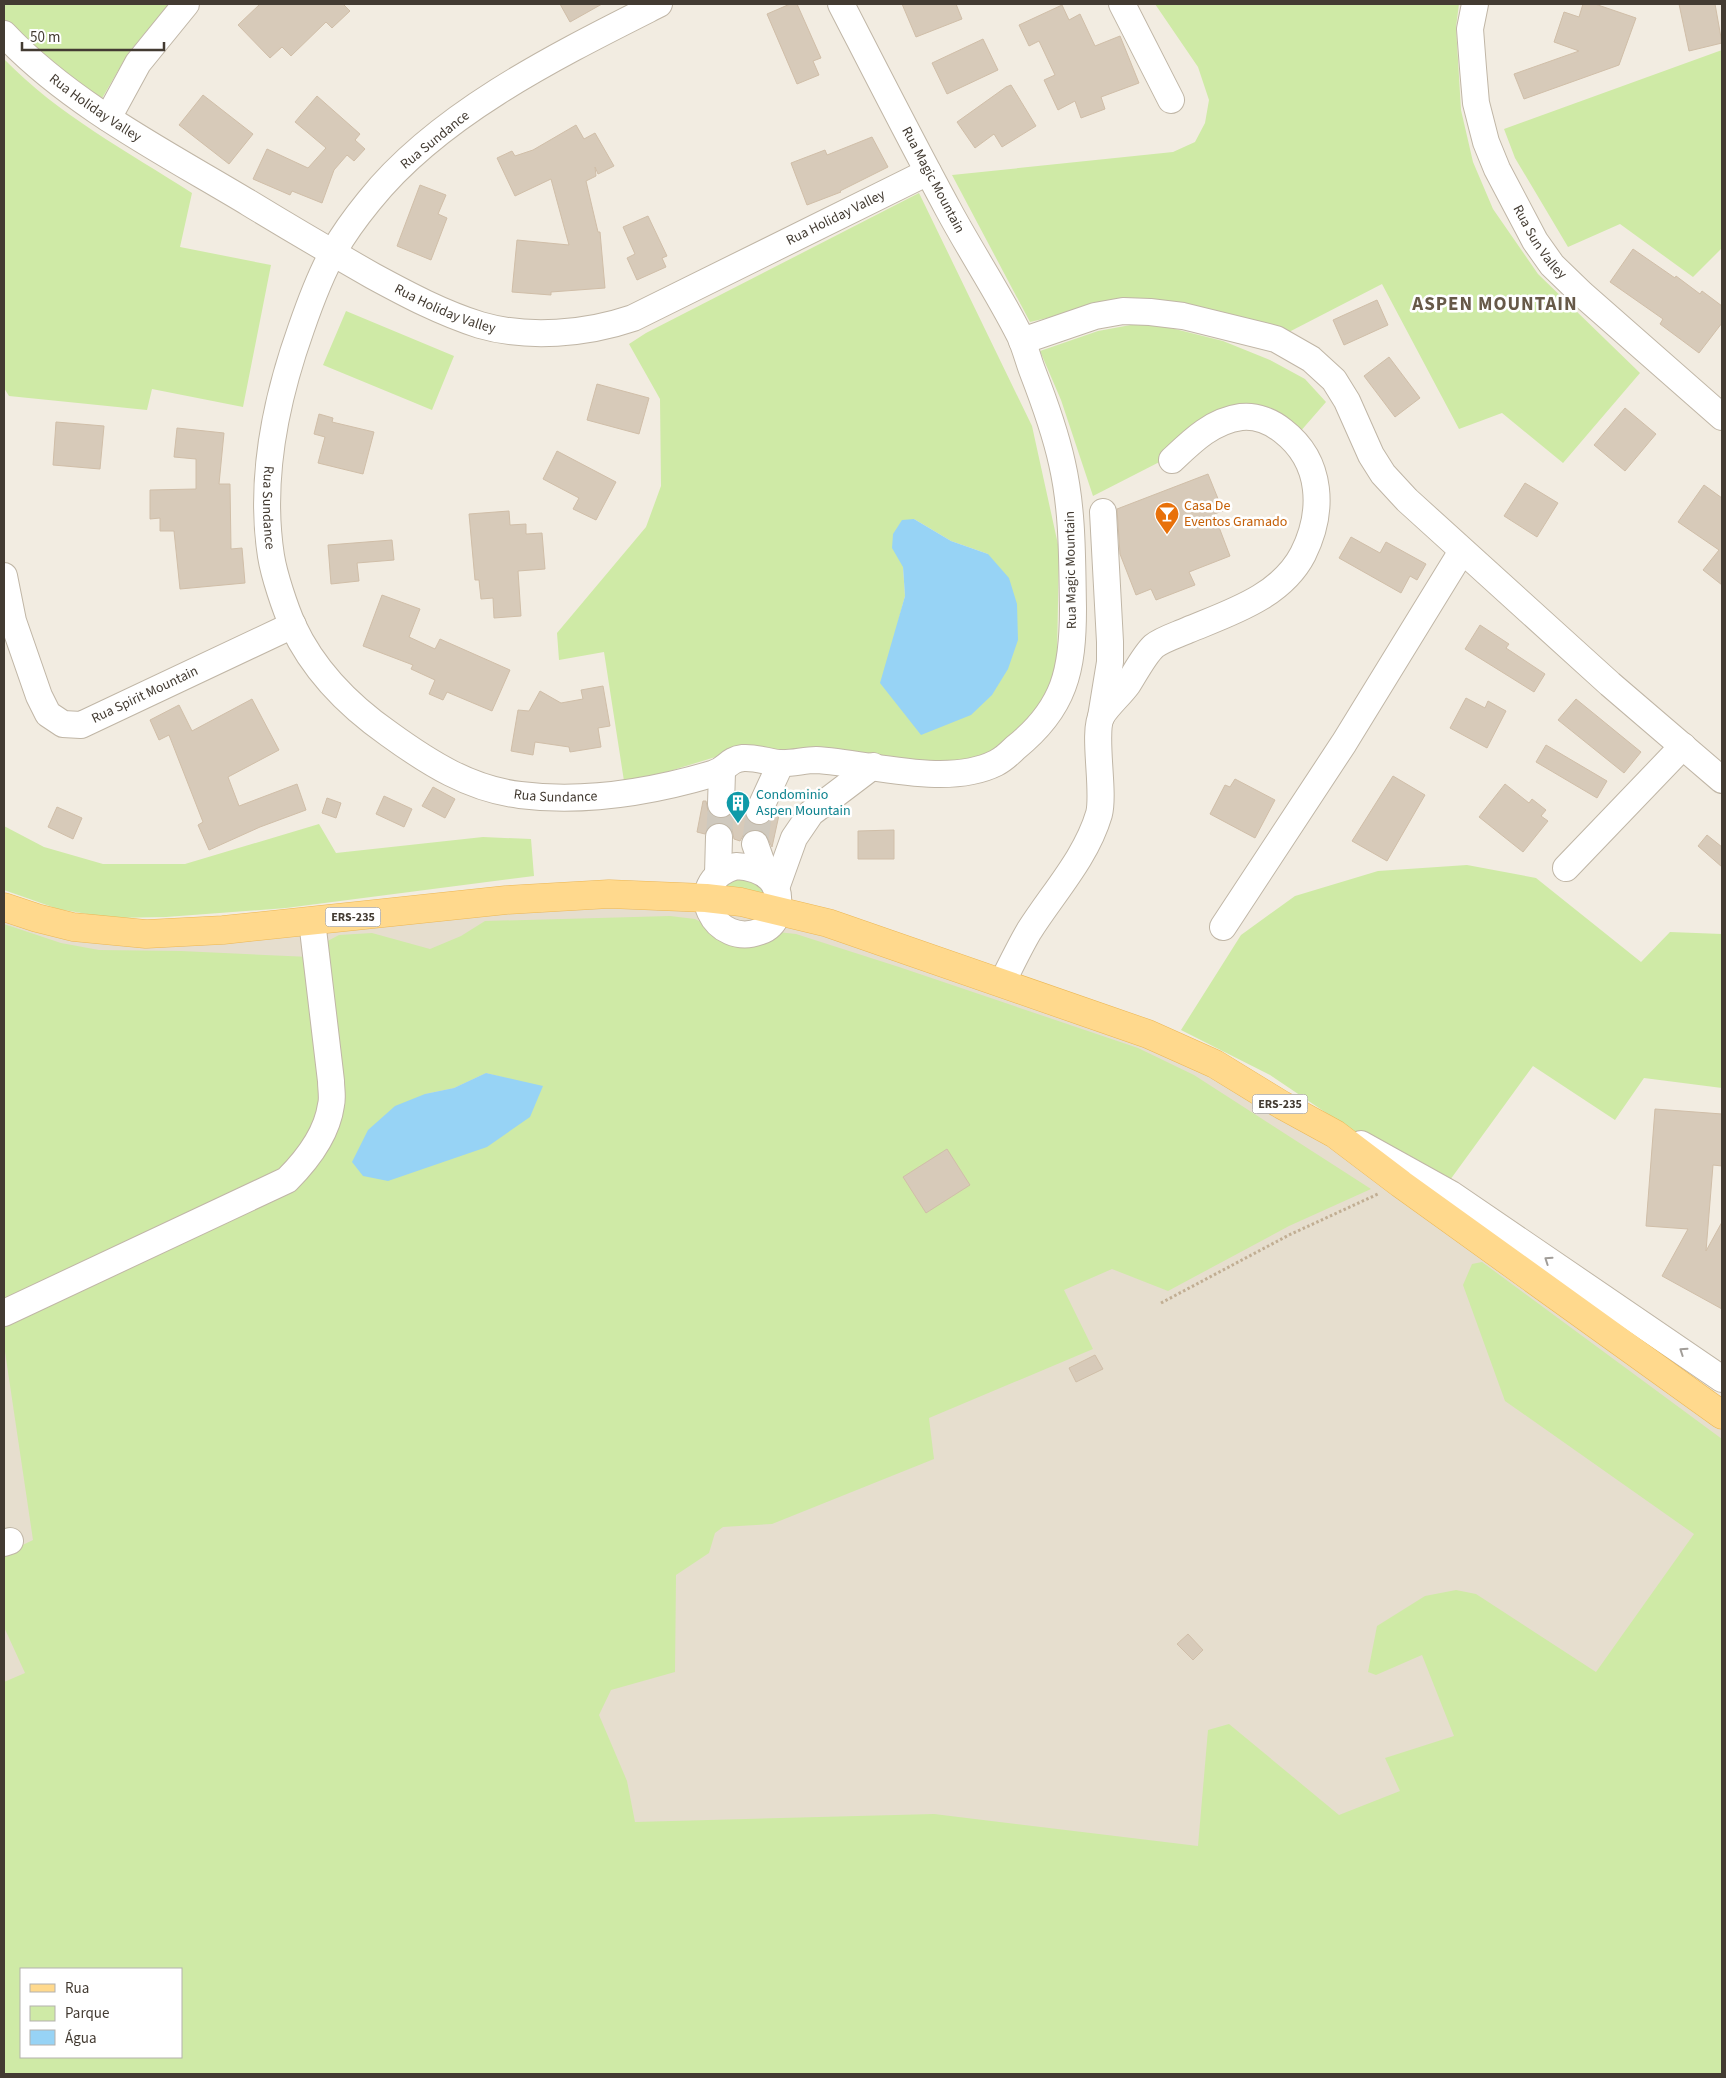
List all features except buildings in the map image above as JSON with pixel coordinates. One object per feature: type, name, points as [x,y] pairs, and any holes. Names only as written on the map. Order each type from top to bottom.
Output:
[{"type":"main road","name":"ERS-235","points":[[4,907],[73,927],[106,932],[146,934],[312,921],[506,900],[712,886],[741,902],[773,891],[828,923],[1148,1034],[1215,1064],[1282,1105],[1336,1134],[1401,1184],[1722,1415]]},
{"type":"street","points":[[108,118],[138,63],[186,4]]},
{"type":"street","name":"Rua Sundance","points":[[659,4],[514,83],[439,133],[405,162],[373,196],[332,253],[310,301],[295,344],[277,411],[270,451],[267,493],[272,560],[293,625],[310,655],[335,688],[363,716],[422,758],[459,778],[491,790],[520,795],[550,797],[618,794],[660,787],[722,772],[731,762],[744,758],[765,759],[781,763]]},
{"type":"street","name":"Rua Magic Mountain","points":[[781,763],[814,760],[918,773],[950,774],[973,771],[999,762],[1030,736],[1049,715],[1062,689],[1069,666],[1073,638],[1073,548],[1069,502],[1061,459],[1048,411],[1022,341],[928,172],[841,4]]},
{"type":"street","points":[[1122,4],[1171,100]]},
{"type":"street","name":"Rua Sun Valley","points":[[1477,5],[1470,29],[1476,103],[1486,142],[1497,169],[1536,242],[1552,265],[1582,294],[1722,417]]},
{"type":"street","name":"Rua Holiday Valley","points":[[4,34],[45,72],[108,118],[332,253],[416,299],[481,325],[513,330],[572,332],[606,327],[633,318],[928,172]]},
{"type":"street","points":[[1022,341],[1095,316],[1123,311],[1150,312],[1183,316],[1276,340],[1311,359],[1334,380],[1347,401],[1371,455],[1383,474],[1407,500],[1610,684],[1722,780]]},
{"type":"street","points":[[1110,662],[1154,646],[1233,612],[1270,592],[1289,575],[1302,556],[1310,539],[1317,513],[1317,495],[1306,456],[1296,441],[1278,427],[1263,419],[1242,416],[1215,424],[1199,435],[1172,460]]},
{"type":"street","points":[[1002,983],[1029,931],[1091,835],[1100,812],[1099,733],[1110,662],[1110,617],[1103,512]]},
{"type":"street","points":[[1223,927],[1344,743],[1462,551]]},
{"type":"street","name":"Rua Spirit Mountain","points":[[4,576],[12,622],[39,696],[48,714],[63,724],[81,725],[293,625]]},
{"type":"street","points":[[1101,717],[1120,695],[1154,646]]},
{"type":"street","points":[[1566,868],[1683,746]]},
{"type":"street","points":[[759,811],[781,763]]},
{"type":"street","points":[[773,891],[794,838],[811,813],[874,766]]},
{"type":"street","points":[[721,804],[722,772]]},
{"type":"street","points":[[712,886],[719,837]]},
{"type":"street","points":[[755,844],[773,891]]},
{"type":"street","points":[[712,886],[736,866],[752,867],[773,891]]},
{"type":"street","points":[[4,1313],[287,1180],[303,1164],[315,1147],[332,1106],[331,1081],[312,921]]},
{"type":"street","points":[[1336,1134],[1367,1146],[1451,1194],[1717,1371]]},
{"type":"path","points":[[1161,1304],[1289,1235],[1401,1184]]},
{"type":"shaded area","points":[[706,898],[1215,1064],[1722,1414],[1722,2074],[4,2074],[4,907],[73,927]]},
{"type":"green space","points":[[4,4],[169,4],[129,52],[101,100],[25,43],[4,19]]},
{"type":"green space","points":[[1155,4],[1459,4],[1456,27],[1461,110],[1473,162],[1493,209],[1538,274],[1640,373],[1563,463],[1502,413],[1459,429],[1382,284],[1287,333],[1115,302],[1030,322],[952,175],[1173,152],[1195,142],[1205,123],[1209,100],[1198,67]]},
{"type":"green space","points":[[1722,50],[1722,248],[1693,277],[1620,224],[1568,247],[1515,158],[1504,129]]},
{"type":"green space","points":[[4,59],[25,79],[70,115],[192,193],[180,247],[271,265],[243,407],[152,389],[147,410],[9,396],[4,388]]},
{"type":"green space","points":[[919,193],[1032,426],[1059,549],[1057,657],[1050,687],[1036,711],[1012,737],[987,754],[962,762],[735,751],[660,774],[624,781],[604,652],[559,660],[557,633],[646,527],[661,486],[660,399],[629,344],[646,333]],"holes":[[[914,519],[951,541],[988,554],[898,622],[905,596],[903,567]]]},
{"type":"green space","points":[[346,311],[454,356],[432,410],[323,365]]},
{"type":"green space","points":[[1136,324],[1167,327],[1223,341],[1270,360],[1305,379],[1326,402],[1299,433],[1263,409],[1093,496],[1061,400],[1040,351],[1098,331]]},
{"type":"green space","points":[[319,824],[336,853],[483,837],[531,839],[534,876],[286,908],[166,917],[111,918],[58,909],[4,890],[4,826],[44,847],[103,864],[185,864]]},
{"type":"green space","points":[[1467,865],[1536,878],[1641,962],[1670,932],[1722,934],[1722,1088],[1644,1078],[1615,1120],[1533,1066],[1442,1191],[1270,1075],[1181,1030],[1241,935],[1295,896],[1378,871]]},
{"type":"green space","points":[[754,877],[770,896],[719,888],[726,881]]},
{"type":"green space","points":[[670,916],[695,919],[705,924],[796,934],[1138,1048],[1194,1075],[1371,1189],[1289,1226],[1168,1291],[1112,1269],[1064,1290],[1093,1349],[929,1418],[934,1459],[772,1524],[723,1527],[715,1533],[709,1553],[676,1575],[675,1672],[611,1690],[599,1715],[627,1781],[635,1822],[934,1814],[1198,1846],[1208,1730],[1229,1724],[1339,1815],[1400,1791],[1385,1758],[1454,1736],[1422,1655],[1376,1675],[1368,1672],[1377,1626],[1425,1596],[1456,1590],[1476,1594],[1596,1672],[1694,1534],[1505,1401],[1463,1285],[1472,1264],[1482,1262],[1722,1439],[1722,2074],[4,2074],[4,1682],[25,1673],[4,1627],[4,1554],[33,1540],[4,1345],[4,1320],[319,1148],[322,944],[339,935],[372,933],[430,949],[461,936],[485,921]],"holes":[[[486,1073],[542,1087],[425,1094],[454,1088]]]},
{"type":"green space","points":[[4,924],[61,943],[99,950],[181,951],[310,957],[325,1106],[299,1161],[4,1303]]},
{"type":"water","points":[[914,519],[951,541],[988,554],[1009,578],[1017,604],[1018,640],[1008,669],[992,695],[971,715],[921,735],[880,683],[905,596],[903,567],[892,548],[893,534],[902,520]]},
{"type":"water","points":[[486,1073],[543,1086],[530,1117],[487,1147],[388,1181],[363,1176],[352,1162],[368,1130],[395,1106],[425,1094],[454,1088]]},
{"type":"tunnel","points":[[719,837],[721,804]]},
{"type":"tunnel","points":[[755,844],[759,811]]},
{"type":"place","name":"Casa De Eventos Gramado","points":[[1167,535]]},
{"type":"place","name":"Condominio Aspen Mountain","points":[[738,824]]},
{"type":"district","name":"ASPEN MOUNTAIN","points":[[1495,304]]}]
